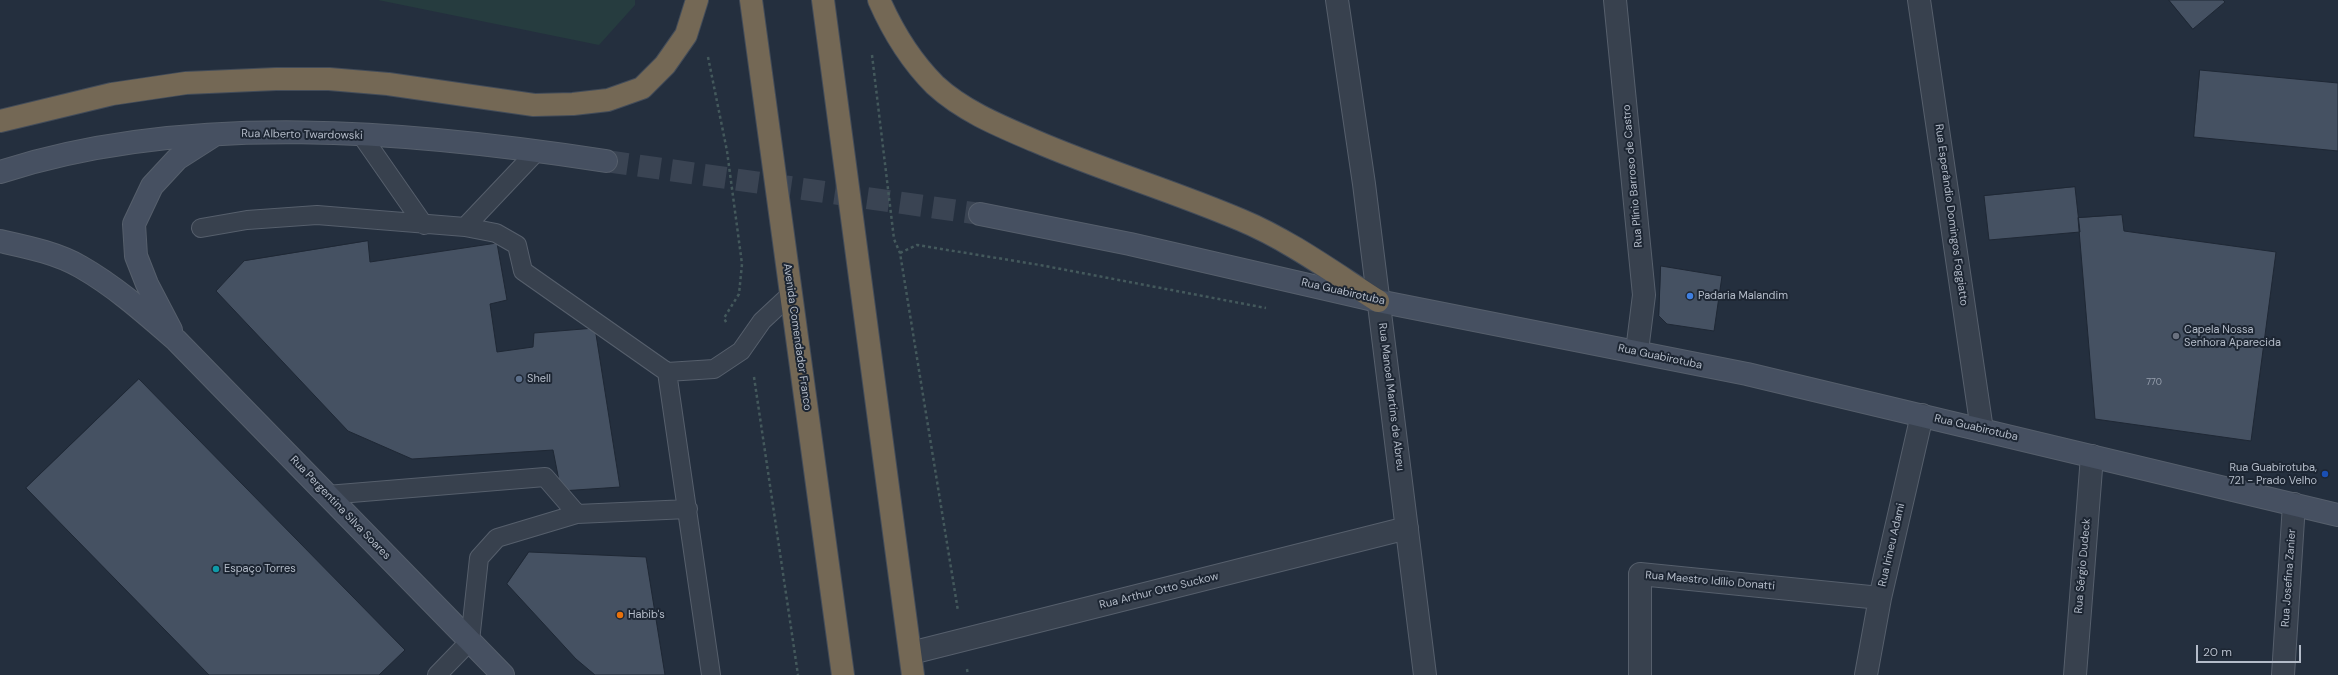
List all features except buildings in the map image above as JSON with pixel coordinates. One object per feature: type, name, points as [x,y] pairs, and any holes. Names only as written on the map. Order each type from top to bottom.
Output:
[{"type":"highway","points":[[0,120],[112,94],[186,83],[276,79],[329,79],[388,84],[534,104],[573,104],[608,100],[642,88],[665,65],[686,35],[696,0]]},
{"type":"highway","name":"Avenida Comendador Franco","points":[[751,0],[843,675]]},
{"type":"highway","points":[[823,0],[913,675]]},
{"type":"highway","points":[[879,0],[890,25],[911,59],[936,86],[967,108],[1008,130],[1051,148],[1241,220],[1280,240],[1378,301]]},
{"type":"main road","name":"Rua Alberto Twardowski","points":[[0,172],[73,153],[136,142],[215,134],[288,133],[362,136],[537,151],[606,161]]},
{"type":"main road","name":"Rua Pergentina Silva Soares","points":[[176,340],[147,284],[136,256],[134,224],[152,186],[177,159],[215,134]]},
{"type":"main road","name":"Rua Guabirotuba","points":[[980,214],[1130,244],[1378,301],[1748,374],[2338,515]]},
{"type":"main road","name":"Rua Pergentina Silva Soares","points":[[0,241],[40,251],[80,266],[118,291],[176,340],[503,675]]},
{"type":"street","name":"Rua Manoel Martins de Abreu","points":[[1337,0],[1378,301],[1425,675]]},
{"type":"street","name":"Rua Plínio Barroso de Castro","points":[[1615,0],[1644,295],[1637,352]]},
{"type":"street","name":"Rua Esperândio Domingos Foggiatto","points":[[1919,0],[1982,430]]},
{"type":"street","name":"Rua Irineu Adami","points":[[1866,675],[1880,598],[1922,416]]},
{"type":"street","name":"Rua Sérgio Dudeck","points":[[2075,675],[2092,456]]},
{"type":"street","name":"Rua Josefina Zanier","points":[[2283,675],[2294,504]]},
{"type":"street","name":"Rua Arthur Otto Suckow","points":[[911,653],[1407,528]]},
{"type":"street","name":"Rua Maestro Idílio Donatti","points":[[1640,675],[1640,574],[1880,598]]},
{"type":"lane","points":[[362,136],[424,225]]},
{"type":"lane","points":[[465,227],[537,151]]},
{"type":"lane","points":[[201,228],[246,220],[317,215],[424,225],[465,227],[496,233],[517,245],[523,271],[667,372],[714,369],[741,352],[762,321],[791,294]]},
{"type":"lane","points":[[667,372],[711,675]]},
{"type":"lane","points":[[327,495],[545,477],[577,514]]},
{"type":"lane","points":[[437,675],[470,641],[479,558],[497,538],[577,514],[688,509]]},
{"type":"path","points":[[706,51],[727,151],[742,264],[739,294],[724,318]]},
{"type":"path","points":[[872,54],[894,239],[900,253],[958,612]]},
{"type":"path","points":[[900,253],[917,245],[1040,265],[1270,309]]},
{"type":"path","points":[[754,375],[798,675]]},
{"type":"path","points":[[967,668],[968,675]]},
{"type":"green space","points":[[378,0],[635,0],[635,5],[599,45]]},
{"type":"tunnel","points":[[606,161],[980,214]]},
{"type":"place","name":"Padaria Malandim","points":[[1690,296]]},
{"type":"place","name":"Capela Nossa Senhora Aparecida","points":[[2176,336]]},
{"type":"place","name":"Shell","points":[[519,379]]},
{"type":"place","name":"Rua Guabirotuba, 721 - Prado Velho","points":[[2325,474]]},
{"type":"place","name":"Espaço Torres","points":[[216,569]]},
{"type":"place","name":"Habib's","points":[[620,615]]}]
